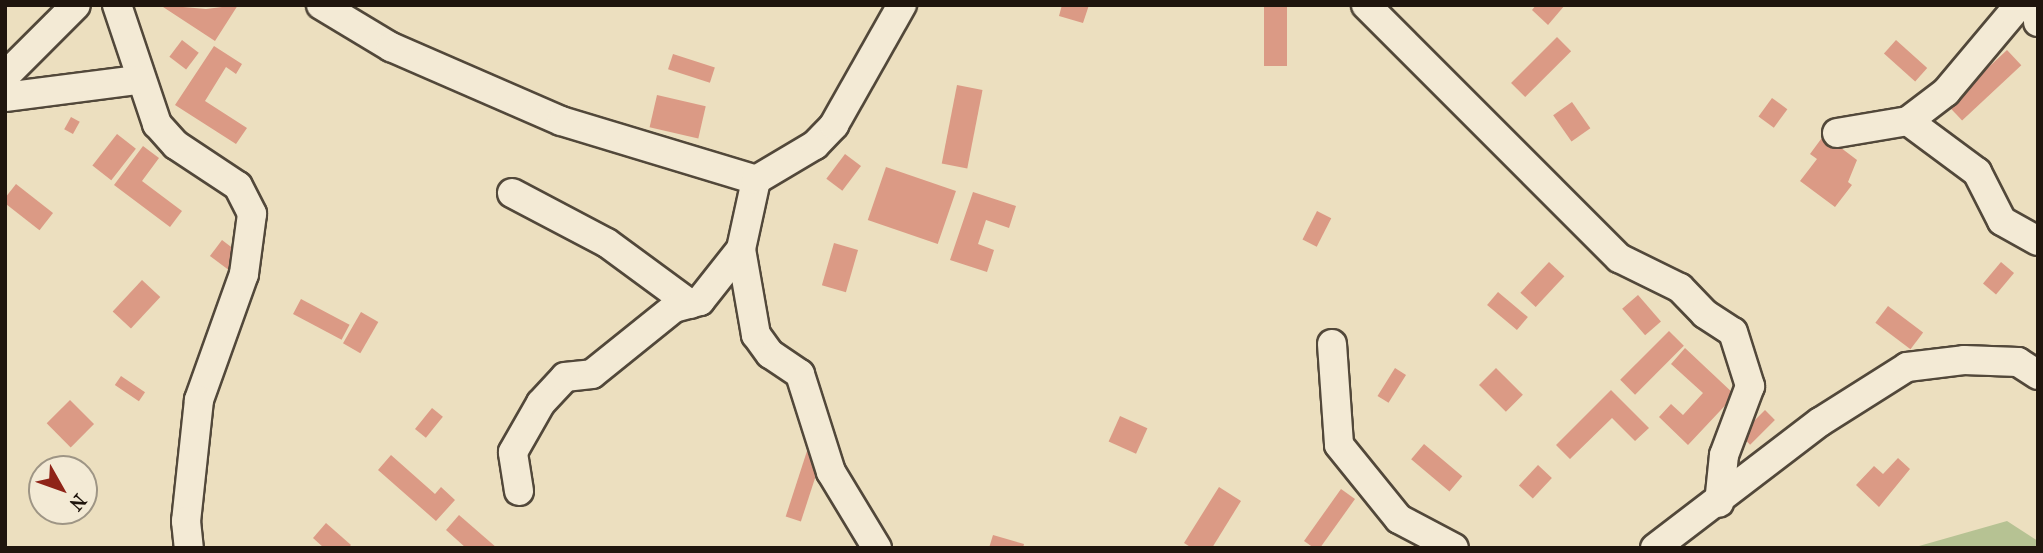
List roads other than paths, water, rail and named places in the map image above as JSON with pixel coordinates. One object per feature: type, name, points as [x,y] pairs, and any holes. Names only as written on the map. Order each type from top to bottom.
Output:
[{"type":"street","points":[[5,76],[76,5]]},
{"type":"street","points":[[117,5],[138,80],[157,124],[176,145],[238,186],[253,214],[244,274],[199,400],[186,521],[189,548]]},
{"type":"street","points":[[321,5],[391,47],[561,121],[756,180]]},
{"type":"street","points":[[877,548],[831,472],[800,374],[770,354],[756,335],[741,249],[756,180],[815,145],[834,125],[902,5]]},
{"type":"street","points":[[1366,5],[1619,258],[1680,288],[1705,314],[1733,332],[1750,386],[1724,455],[1719,503]]},
{"type":"street","points":[[1837,133],[1908,121],[1947,92],[2019,5]]},
{"type":"street","points":[[2038,10],[2038,22]]},
{"type":"street","points":[[5,97],[138,80]]},
{"type":"street","points":[[1908,121],[1977,172],[2003,220],[2038,241]]},
{"type":"street","points":[[512,193],[607,243],[690,304]]},
{"type":"street","points":[[519,491],[513,452],[541,403],[565,377],[592,374],[674,308],[699,301],[741,249]]},
{"type":"street","points":[[1332,344],[1339,445],[1399,519],[1454,548]]},
{"type":"street","points":[[1655,548],[1719,503],[1820,422],[1907,368],[1964,360],[2018,362],[2038,376]]}]
